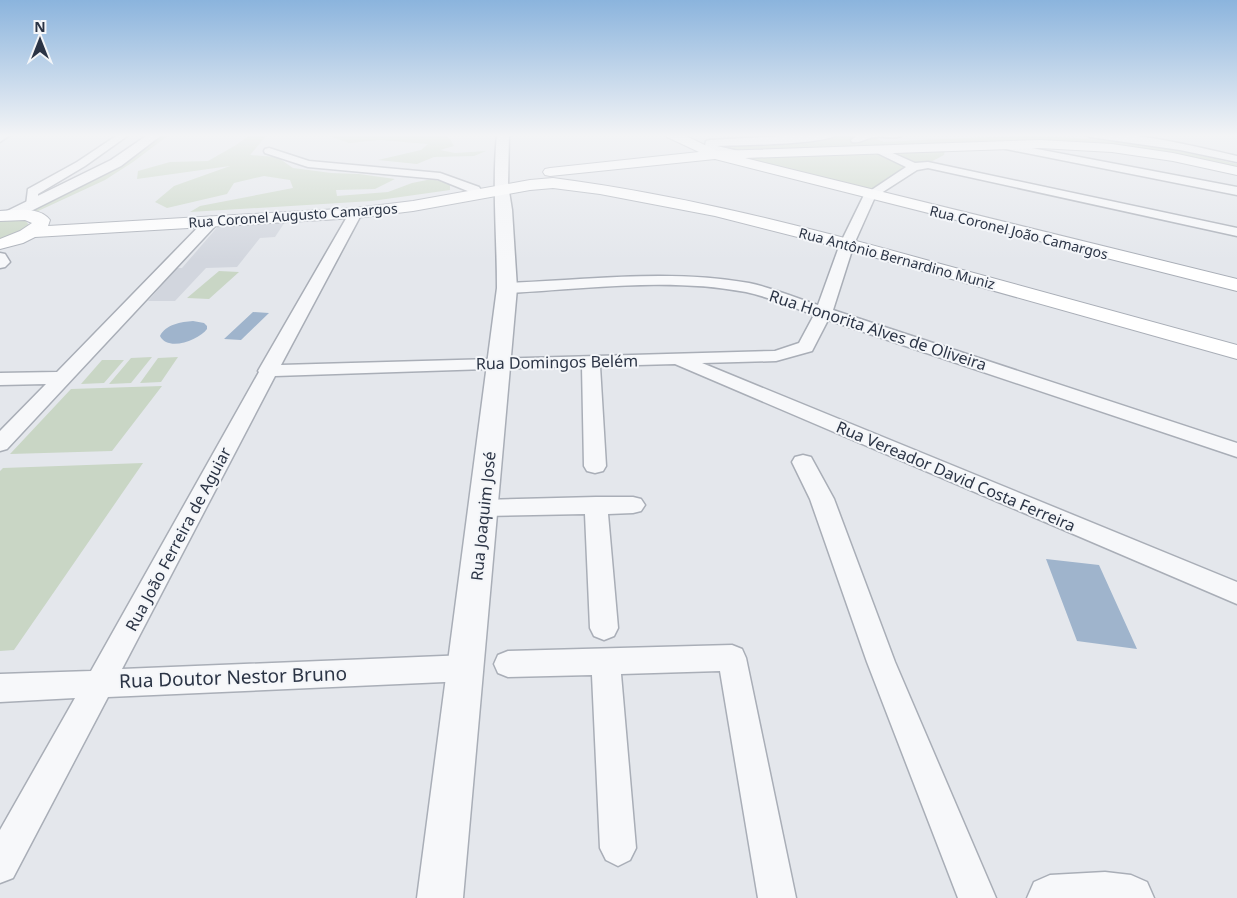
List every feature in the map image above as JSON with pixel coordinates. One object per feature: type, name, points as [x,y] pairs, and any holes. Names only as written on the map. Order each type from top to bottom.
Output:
[{"type":"main road","points":[[550,177],[556,176]]},
{"type":"main road","name":"Rua Coronel João Camargos","points":[[804,176],[870,195],[1237,285]]},
{"type":"main road","name":"Rua Coronel Augusto Camargos","points":[[35,220],[378,204],[471,193],[502,193],[550,177]]},
{"type":"main road","name":"Rua Antônio Bernardino Muniz","points":[[550,177],[600,189],[716,211],[847,244],[1237,352]]},
{"type":"main road","name":"Rua Coronel Augusto Camargos","points":[[35,220],[212,221],[356,213],[413,206],[471,193]]},
{"type":"main road","points":[[6,215],[35,220]]},
{"type":"main road","points":[[1,248],[35,220]]},
{"type":"street","points":[[60,176],[32,192],[35,220],[118,176]]},
{"type":"street","points":[[439,176],[471,193]]},
{"type":"street","name":"Rua Joaquim José","points":[[440,898],[467,668],[507,288],[502,176]]},
{"type":"street","points":[[870,195],[899,176]]},
{"type":"street","points":[[978,176],[1237,232]]},
{"type":"street","points":[[1159,176],[1237,191]]},
{"type":"street","name":"Rua Domingos Belém","points":[[267,371],[776,356],[806,347],[824,312],[847,244],[870,195]]},
{"type":"street","name":"Rua João Ferreira de Aguiar","points":[[0,865],[102,682],[267,371],[356,213]]},
{"type":"street","points":[[0,444],[212,221]]},
{"type":"street","points":[[0,264],[3,262],[1,248]]},
{"type":"street","name":"Rua Honorita Alves de Oliveira","points":[[507,288],[686,280],[718,282],[750,288],[1237,450]]},
{"type":"street","name":"Rua Vereador David Costa Ferreira","points":[[676,359],[1237,593]]},
{"type":"street","points":[[591,361],[595,466]]},
{"type":"street","points":[[0,379],[63,378]]},
{"type":"street","points":[[803,462],[822,499],[881,662],[977,898]]},
{"type":"street","points":[[596,505],[604,628]]},
{"type":"street","points":[[483,508],[633,505]]},
{"type":"street","points":[[508,664],[732,658],[777,898]]},
{"type":"street","points":[[606,661],[618,848]]},
{"type":"street","name":"Rua Doutor Nestor Bruno","points":[[0,688],[102,682],[467,668]]},
{"type":"street","points":[[1050,898],[1105,895],[1131,898]]},
{"type":"shaded area","points":[[285,222],[275,237],[260,238],[237,267],[206,268],[175,301],[148,301],[177,268],[182,268],[220,224]]},
{"type":"green space","points":[[85,176],[111,176],[36,212],[21,211]]},
{"type":"green space","points":[[137,176],[159,176],[137,179]]},
{"type":"green space","points":[[202,176],[373,176],[395,179],[375,189],[336,190],[337,196],[388,192],[412,183],[432,179],[450,184],[450,190],[372,201],[190,212],[200,206],[293,188],[290,180],[264,176],[234,183],[227,194],[167,208],[155,202],[174,186]]},
{"type":"green space","points":[[804,176],[904,176],[873,192]]},
{"type":"green space","points":[[0,219],[24,219],[29,225],[27,228],[0,240]]},
{"type":"green space","points":[[219,271],[239,272],[209,299],[187,298]]},
{"type":"green space","points":[[152,357],[131,383],[109,384],[131,358]]},
{"type":"green space","points":[[178,357],[161,382],[140,383],[158,358]]},
{"type":"green space","points":[[102,360],[124,360],[104,383],[81,384]]},
{"type":"green space","points":[[162,386],[112,451],[10,454],[71,389]]},
{"type":"green space","points":[[143,463],[14,650],[0,651],[0,471],[3,468]]},
{"type":"water","points":[[253,312],[269,313],[241,340],[224,339]]},
{"type":"water","points":[[193,321],[204,323],[207,329],[191,340],[176,344],[164,341],[160,336],[170,326]]},
{"type":"water","points":[[1046,559],[1099,565],[1137,649],[1077,641]]}]
